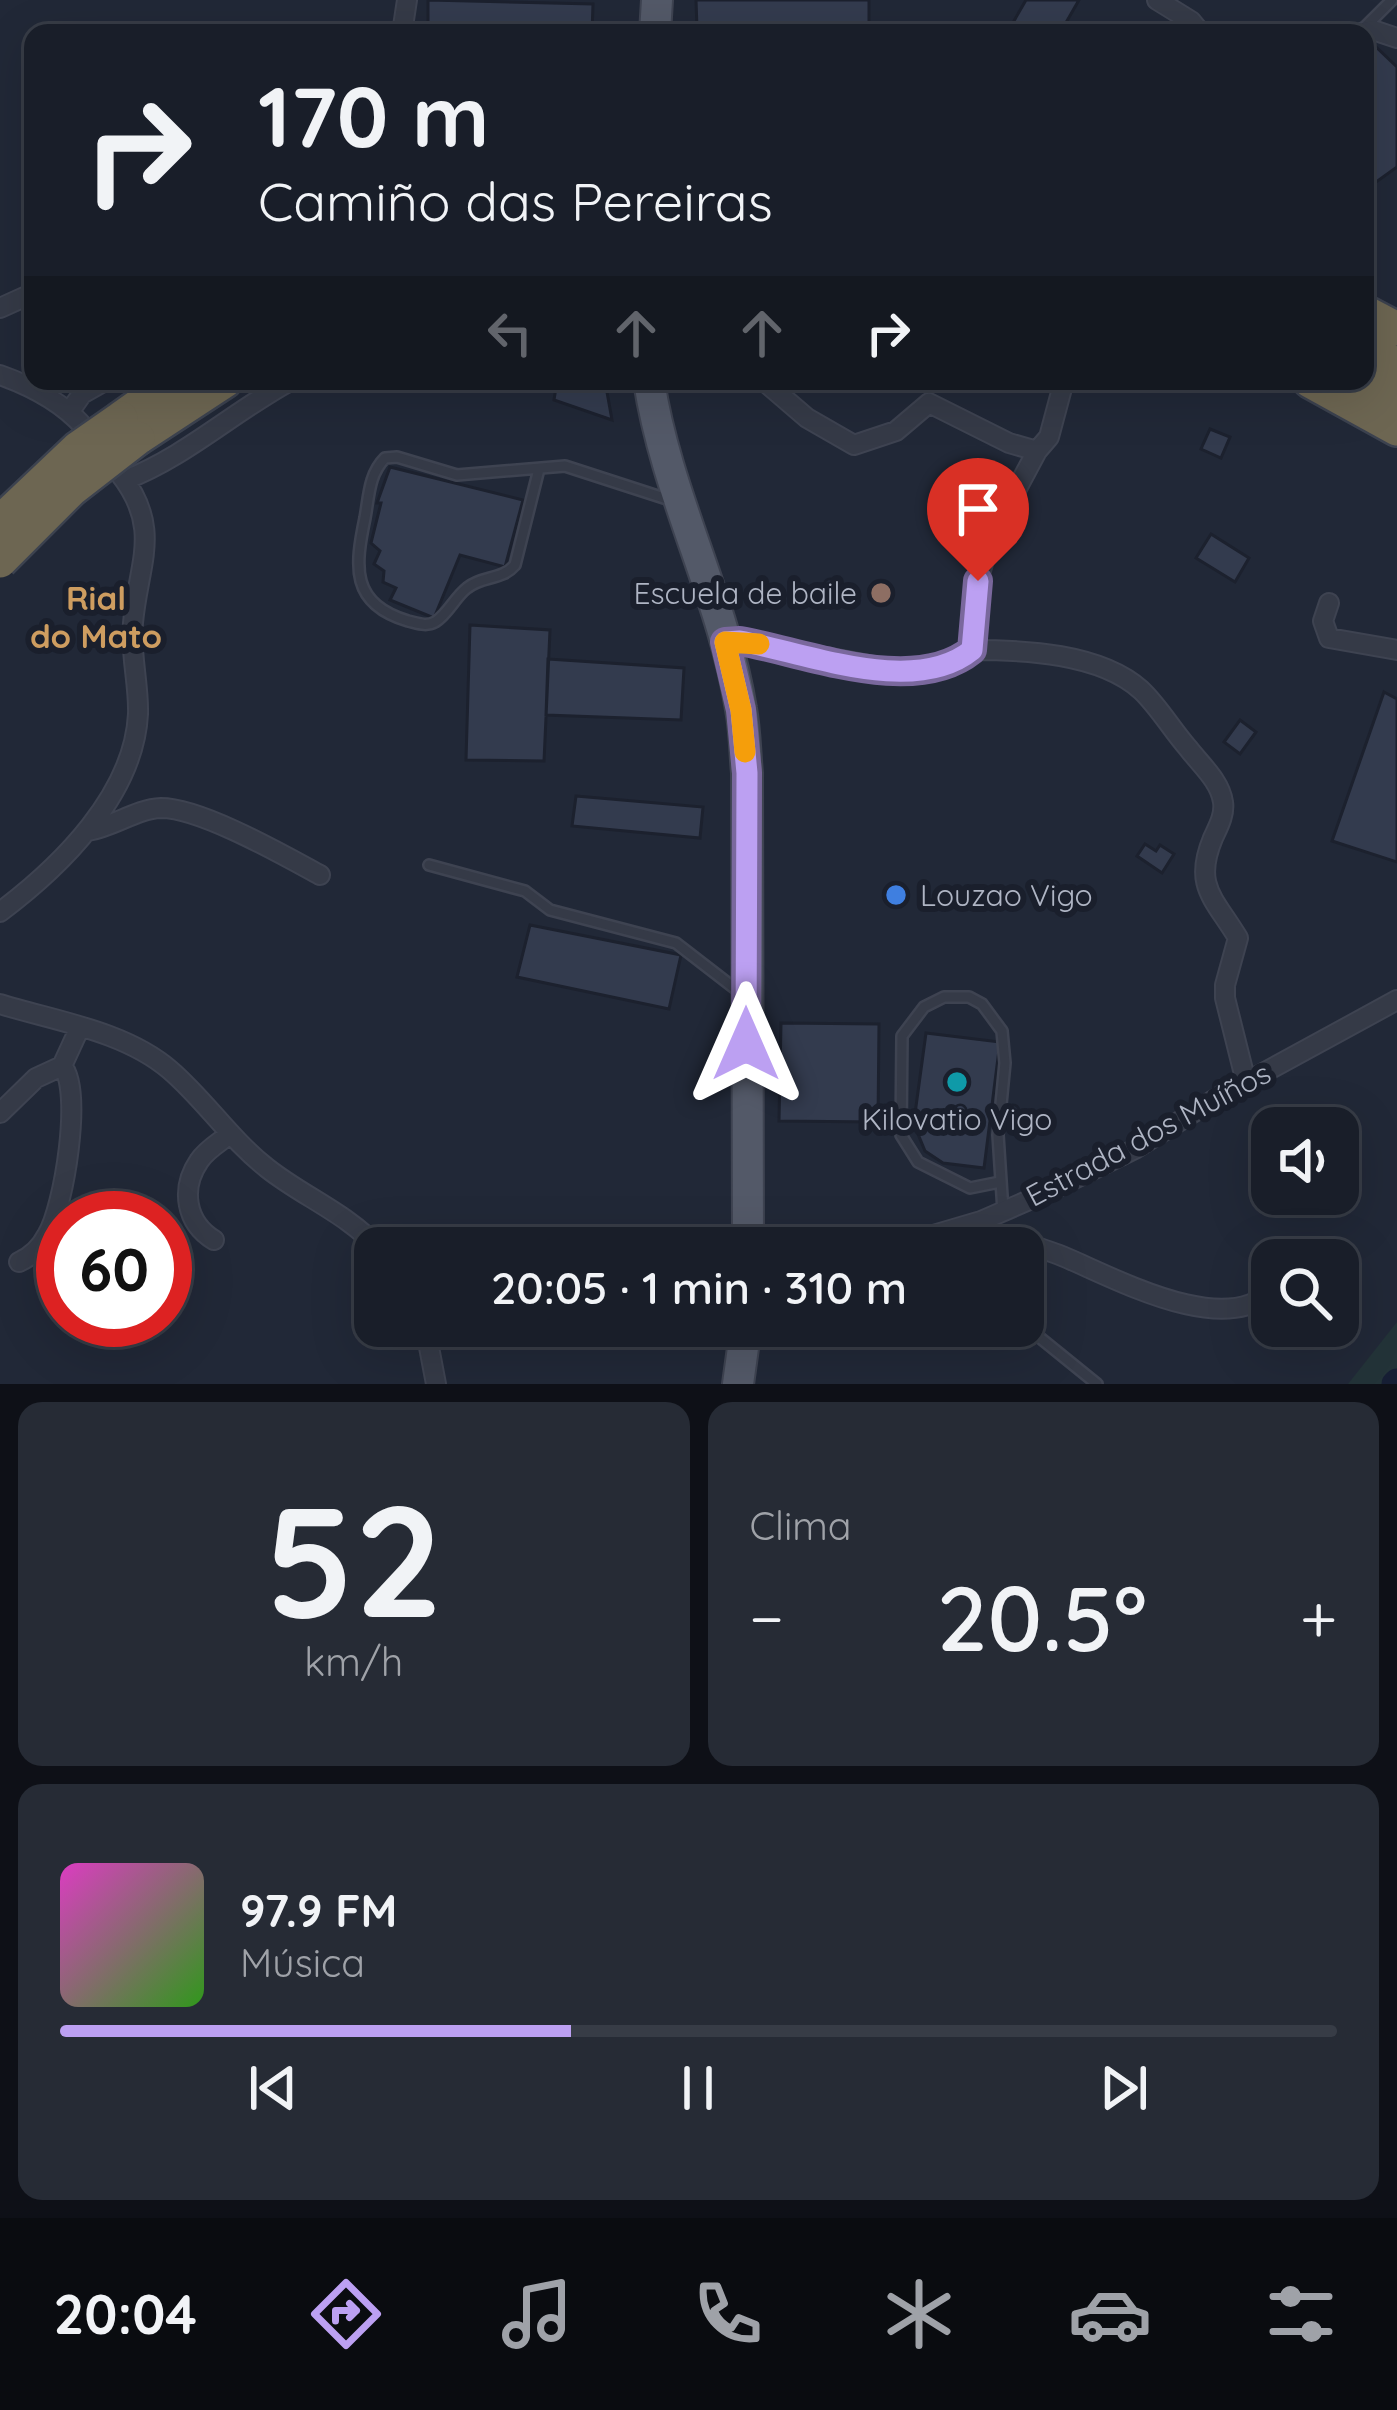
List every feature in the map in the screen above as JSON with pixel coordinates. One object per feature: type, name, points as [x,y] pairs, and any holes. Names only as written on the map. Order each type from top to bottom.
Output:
[{"type":"highway","points":[[0,561],[165,390]]},
{"type":"highway","points":[[0,522],[78,448],[207,390]]},
{"type":"highway","points":[[1326,390],[1397,429]]},
{"type":"main road","points":[[651,390],[741,710],[747,773],[748,1227]]},
{"type":"main road","points":[[738,1384],[743,1347]]},
{"type":"street","points":[[1156,0],[1193,24]]},
{"type":"street","points":[[29,390],[70,411],[84,427]]},
{"type":"street","points":[[70,411],[89,390]]},
{"type":"street","points":[[0,912],[66,858],[88,831],[121,772],[136,726],[133,620],[147,539],[138,505],[122,477],[167,463],[274,390]]},
{"type":"street","points":[[774,390],[807,418],[854,446],[896,431],[928,404],[1009,443],[1037,451]]},
{"type":"street","points":[[972,650],[978,581],[990,539],[1054,425],[1062,390]]},
{"type":"street","points":[[1329,603],[1323,621],[1328,638],[1397,650]]},
{"type":"street","points":[[725,642],[912,673],[972,650],[1021,648],[1124,678],[1149,698],[1216,784],[1224,811],[1204,855],[1203,869],[1207,890],[1238,938],[1225,985],[1246,1082]]},
{"type":"street","points":[[88,831],[154,808],[181,811],[263,844],[320,875]]},
{"type":"street","name":"Estrada dos Muíños","points":[[961,1227],[1135,1148],[1397,1000]]},
{"type":"street","points":[[0,1004],[80,1027],[167,1067],[265,1166],[356,1227]]},
{"type":"street","points":[[0,1113],[36,1078],[62,1066],[80,1027]]},
{"type":"street","points":[[20,1262],[40,1246],[59,1206],[73,1123],[70,1074],[62,1066]]},
{"type":"street","points":[[214,1240],[193,1222],[188,1201],[196,1166],[230,1134]]},
{"type":"street","points":[[981,1221],[991,1232],[1185,1305],[1237,1309],[1251,1303]]},
{"type":"street","points":[[429,1347],[436,1384]]},
{"type":"lane","points":[[1369,24],[1393,0]]},
{"type":"lane","points":[[539,469],[515,565],[506,576],[467,588],[434,622],[424,625],[394,616],[374,602],[360,582],[356,556],[372,477],[385,458],[398,457],[457,475],[565,466],[681,504]]},
{"type":"lane","points":[[429,866],[525,891],[550,910],[676,943],[746,998]]},
{"type":"lane","points":[[1000,1182],[970,1188],[919,1162],[901,1135],[902,1036],[924,1007],[944,997],[969,997],[982,1004],[1002,1031],[1005,1063],[998,1135],[1004,1210]]},
{"type":"lane","points":[[980,1227],[981,1221]]},
{"type":"lane","points":[[1044,1341],[1097,1384]]},
{"type":"shaded area","points":[[1397,1322],[1397,1384],[1348,1384]]},
{"type":"building","points":[[428,0],[593,4],[592,24],[428,24]]},
{"type":"building","points":[[696,0],[869,0],[869,24],[697,24]]},
{"type":"building","points":[[1026,0],[1079,0],[1065,24],[1012,24]]},
{"type":"building","points":[[1374,47],[1397,67],[1397,167],[1374,184]]},
{"type":"building","points":[[556,390],[607,390],[612,420],[554,400]]},
{"type":"building","points":[[1210,429],[1230,437],[1221,458],[1201,449]]},
{"type":"building","points":[[390,467],[523,500],[505,567],[460,555],[434,618],[390,600],[396,588],[383,582],[384,571],[374,564],[380,551],[371,543],[381,503],[377,503]]},
{"type":"building","points":[[1211,534],[1249,558],[1235,582],[1196,558]]},
{"type":"building","points":[[470,625],[550,630],[544,761],[466,760]]},
{"type":"building","points":[[548,659],[684,668],[681,720],[546,715]]},
{"type":"building","points":[[1384,692],[1397,699],[1397,862],[1332,841]]},
{"type":"building","points":[[1240,720],[1256,732],[1240,754],[1224,742]]},
{"type":"building","points":[[576,796],[703,807],[700,838],[572,826]]},
{"type":"building","points":[[1145,844],[1156,851],[1160,845],[1174,854],[1162,873],[1137,856]]},
{"type":"building","points":[[530,925],[681,955],[669,1009],[517,977]]},
{"type":"building","points":[[781,1023],[879,1024],[878,1122],[779,1121]]},
{"type":"building","name":"Kilovatio Vigo","points":[[926,1033],[1000,1042],[984,1168],[943,1163],[925,1151],[914,1121]]},
{"type":"slow traffic","points":[[745,752],[725,642],[759,644]]},
{"type":"place","name":"Escuela de baile","points":[[881,593]]},
{"type":"place","name":"Louzao Vigo","points":[[896,895]]},
{"type":"place","name":"Kilovatio Vigo","points":[[957,1082]]},
{"type":"district","name":"Rial do Mato","points":[[96,616]]},
{"type":"route","points":[[746,1044],[747,773],[741,710],[725,642],[912,673],[972,650],[978,581]]}]
